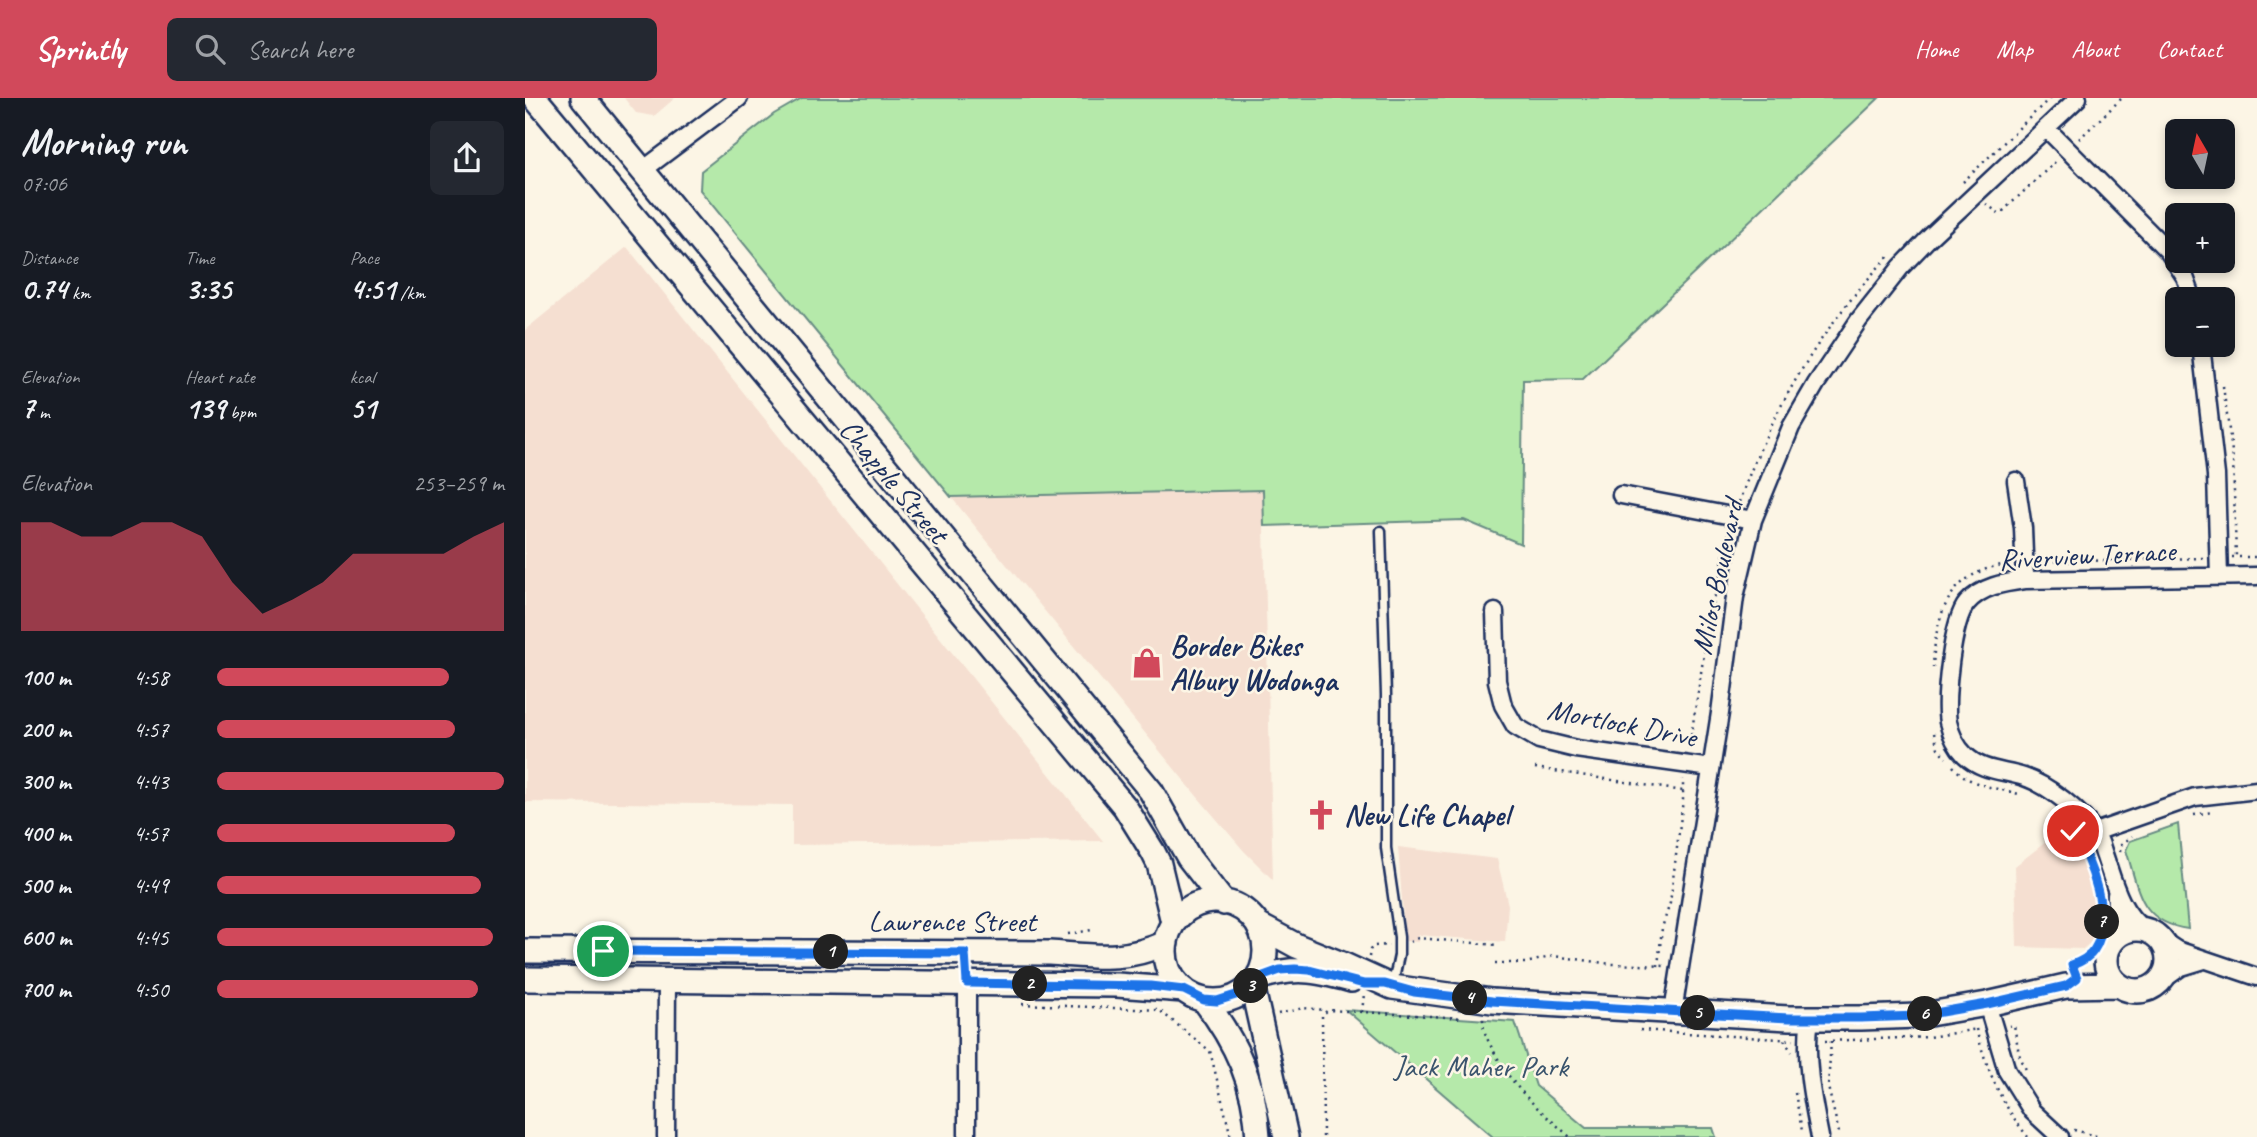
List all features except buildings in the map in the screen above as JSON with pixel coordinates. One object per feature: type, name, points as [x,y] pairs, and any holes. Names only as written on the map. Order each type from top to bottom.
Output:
[{"type":"street","name":"Chapple Street","points":[[535,98],[1125,807],[1159,864],[1170,933]]},
{"type":"street","name":"Chapple Street","points":[[583,98],[1151,791],[1189,858],[1224,902]]},
{"type":"street","points":[[615,196],[643,170],[739,98]]},
{"type":"street","name":"Milos Boulevard","points":[[1673,1012],[1735,597],[1753,520],[1791,428],[1816,384],[1859,320],[1901,267],[2078,98]]},
{"type":"street","points":[[2046,128],[2168,251],[2189,287]]},
{"type":"street","points":[[2202,357],[2216,475],[2220,577]]},
{"type":"street","points":[[2016,481],[2023,528],[2025,580]]},
{"type":"street","points":[[1621,495],[1753,520]]},
{"type":"street","name":"Riverview Terrace","points":[[2152,935],[2128,915],[2116,891],[2095,832],[2068,803],[2024,777],[1977,765],[1964,754],[1951,733],[1947,698],[1954,639],[1962,610],[1971,598],[1991,586],[2025,580],[2257,576]]},
{"type":"street","name":"Mortlock Drive","points":[[1495,612],[1497,681],[1503,705],[1515,726],[1539,740],[1576,749],[1711,768]]},
{"type":"street","points":[[2095,832],[2195,797],[2257,790]]},
{"type":"street","name":"Riverview Terrace","points":[[2108,942],[2116,891]]},
{"type":"street","points":[[1258,1137],[1251,1094],[1240,1059],[1226,1030],[1169,969],[1170,933],[1193,907],[1208,902],[1224,902],[1238,906],[1249,914],[1263,934],[1265,955],[1255,981],[1286,1137]]},
{"type":"street","points":[[1258,925],[1297,946],[1388,986]]},
{"type":"street","points":[[1194,995],[1217,1001],[1230,999],[1255,981],[1280,970],[1295,969],[1364,984],[1492,1001],[1810,1018],[1918,1016],[1987,1004],[2071,982],[2092,969],[2108,942],[2134,930],[2152,935],[2177,950],[2257,977]]},
{"type":"street","name":"Lawrence Street","points":[[525,951],[1049,953],[1110,958],[1138,954],[1170,933]]},
{"type":"street","points":[[2152,935],[2166,947],[2168,965],[2160,982]]},
{"type":"street","points":[[2108,942],[2108,970],[2119,985],[2127,990],[2144,991],[2181,967],[2204,960]]},
{"type":"street","points":[[965,953],[967,1137]]},
{"type":"street","name":"Lawrence Street","points":[[525,979],[1150,986],[1194,995]]},
{"type":"street","points":[[666,1137],[667,981]]},
{"type":"street","points":[[2071,982],[2119,985]]},
{"type":"street","points":[[1987,1004],[2007,1071],[2032,1111],[2063,1132]]},
{"type":"street","points":[[1810,1018],[1809,1085],[1820,1137]]},
{"type":"lane","points":[[1381,531],[1386,695],[1386,848],[1399,937],[1399,955],[1388,986]]},
{"type":"path","points":[[2050,98],[1960,185],[2000,214],[2122,98]]},
{"type":"path","points":[[1658,966],[1662,928],[1670,903],[1684,765],[1691,739],[1711,610],[1733,517],[1750,470],[1780,405],[1814,348],[1851,298],[1896,248]]},
{"type":"path","points":[[1932,676],[1933,649],[1943,609],[1950,596],[1968,576],[1975,573],[2006,564],[2257,557]]},
{"type":"path","points":[[1933,727],[1938,748],[1965,779],[2027,796]]},
{"type":"path","points":[[1535,768],[1683,791]]},
{"type":"path","points":[[2188,817],[2222,811]]},
{"type":"path","points":[[2073,831],[2094,878],[2101,906]]},
{"type":"path","points":[[2120,854],[2121,845],[2141,831]]},
{"type":"path","points":[[2071,982],[2072,965],[2108,942]]},
{"type":"path","points":[[1495,963],[1526,963],[1554,956],[1612,964],[1680,968]]},
{"type":"path","points":[[1011,1004],[1159,1010],[1210,1051],[1231,1137]]},
{"type":"path","points":[[1323,1137],[1321,1022],[1322,1015],[1328,1010],[1470,1018]]},
{"type":"path","points":[[1483,1019],[1483,1030],[1508,1078],[1527,1100],[1570,1137]]},
{"type":"path","points":[[1634,1030],[1832,1041],[1929,1037],[2014,1026],[2019,1054],[2029,1078]]},
{"type":"path","points":[[1832,1041],[1828,1087],[1840,1137]]},
{"type":"path","points":[[2063,1132],[2100,1137]]},
{"type":"shaded area","points":[[624,98],[675,98],[654,116],[636,113]]},
{"type":"shaded area","points":[[627,247],[1103,841],[792,845],[792,805],[525,802],[525,330]]},
{"type":"shaded area","points":[[1263,490],[1273,880],[1196,795],[951,497]]},
{"type":"shaded area","points":[[2065,827],[2081,849],[2099,910],[2098,931],[2083,949],[2017,947],[2015,866]]},
{"type":"shaded area","points":[[1398,847],[1497,859],[1508,905],[1505,942],[1419,935],[1418,942],[1405,941]]},
{"type":"green space","points":[[802,98],[1879,98],[1583,379],[1523,380],[1521,544],[1464,520],[1264,526],[1263,490],[951,497],[700,190],[701,171],[774,114]]},
{"type":"green space","points":[[2178,824],[2188,929],[2159,919],[2150,911],[2138,891],[2126,850],[2130,841]]},
{"type":"green space","name":"Jack Maher Park","points":[[1346,1010],[1515,1022],[1536,1086],[1586,1128],[1713,1128],[1716,1137],[1493,1137]]},
{"type":"place","name":"Border Bikes Albury Wodonga","points":[[1147,663]]},
{"type":"place","name":"New Life Chapel","points":[[1321,815]]},
{"type":"route","points":[[603,951],[965,953],[967,983],[1150,986],[1184,990],[1204,1000],[1217,1001],[1242,993],[1258,978],[1280,970],[1295,969],[1364,984],[1385,984],[1414,992],[1492,1001],[1789,1018],[1918,1016],[2066,986],[2077,978],[2072,965],[2096,948],[2102,916],[2094,878],[2073,831]]}]
